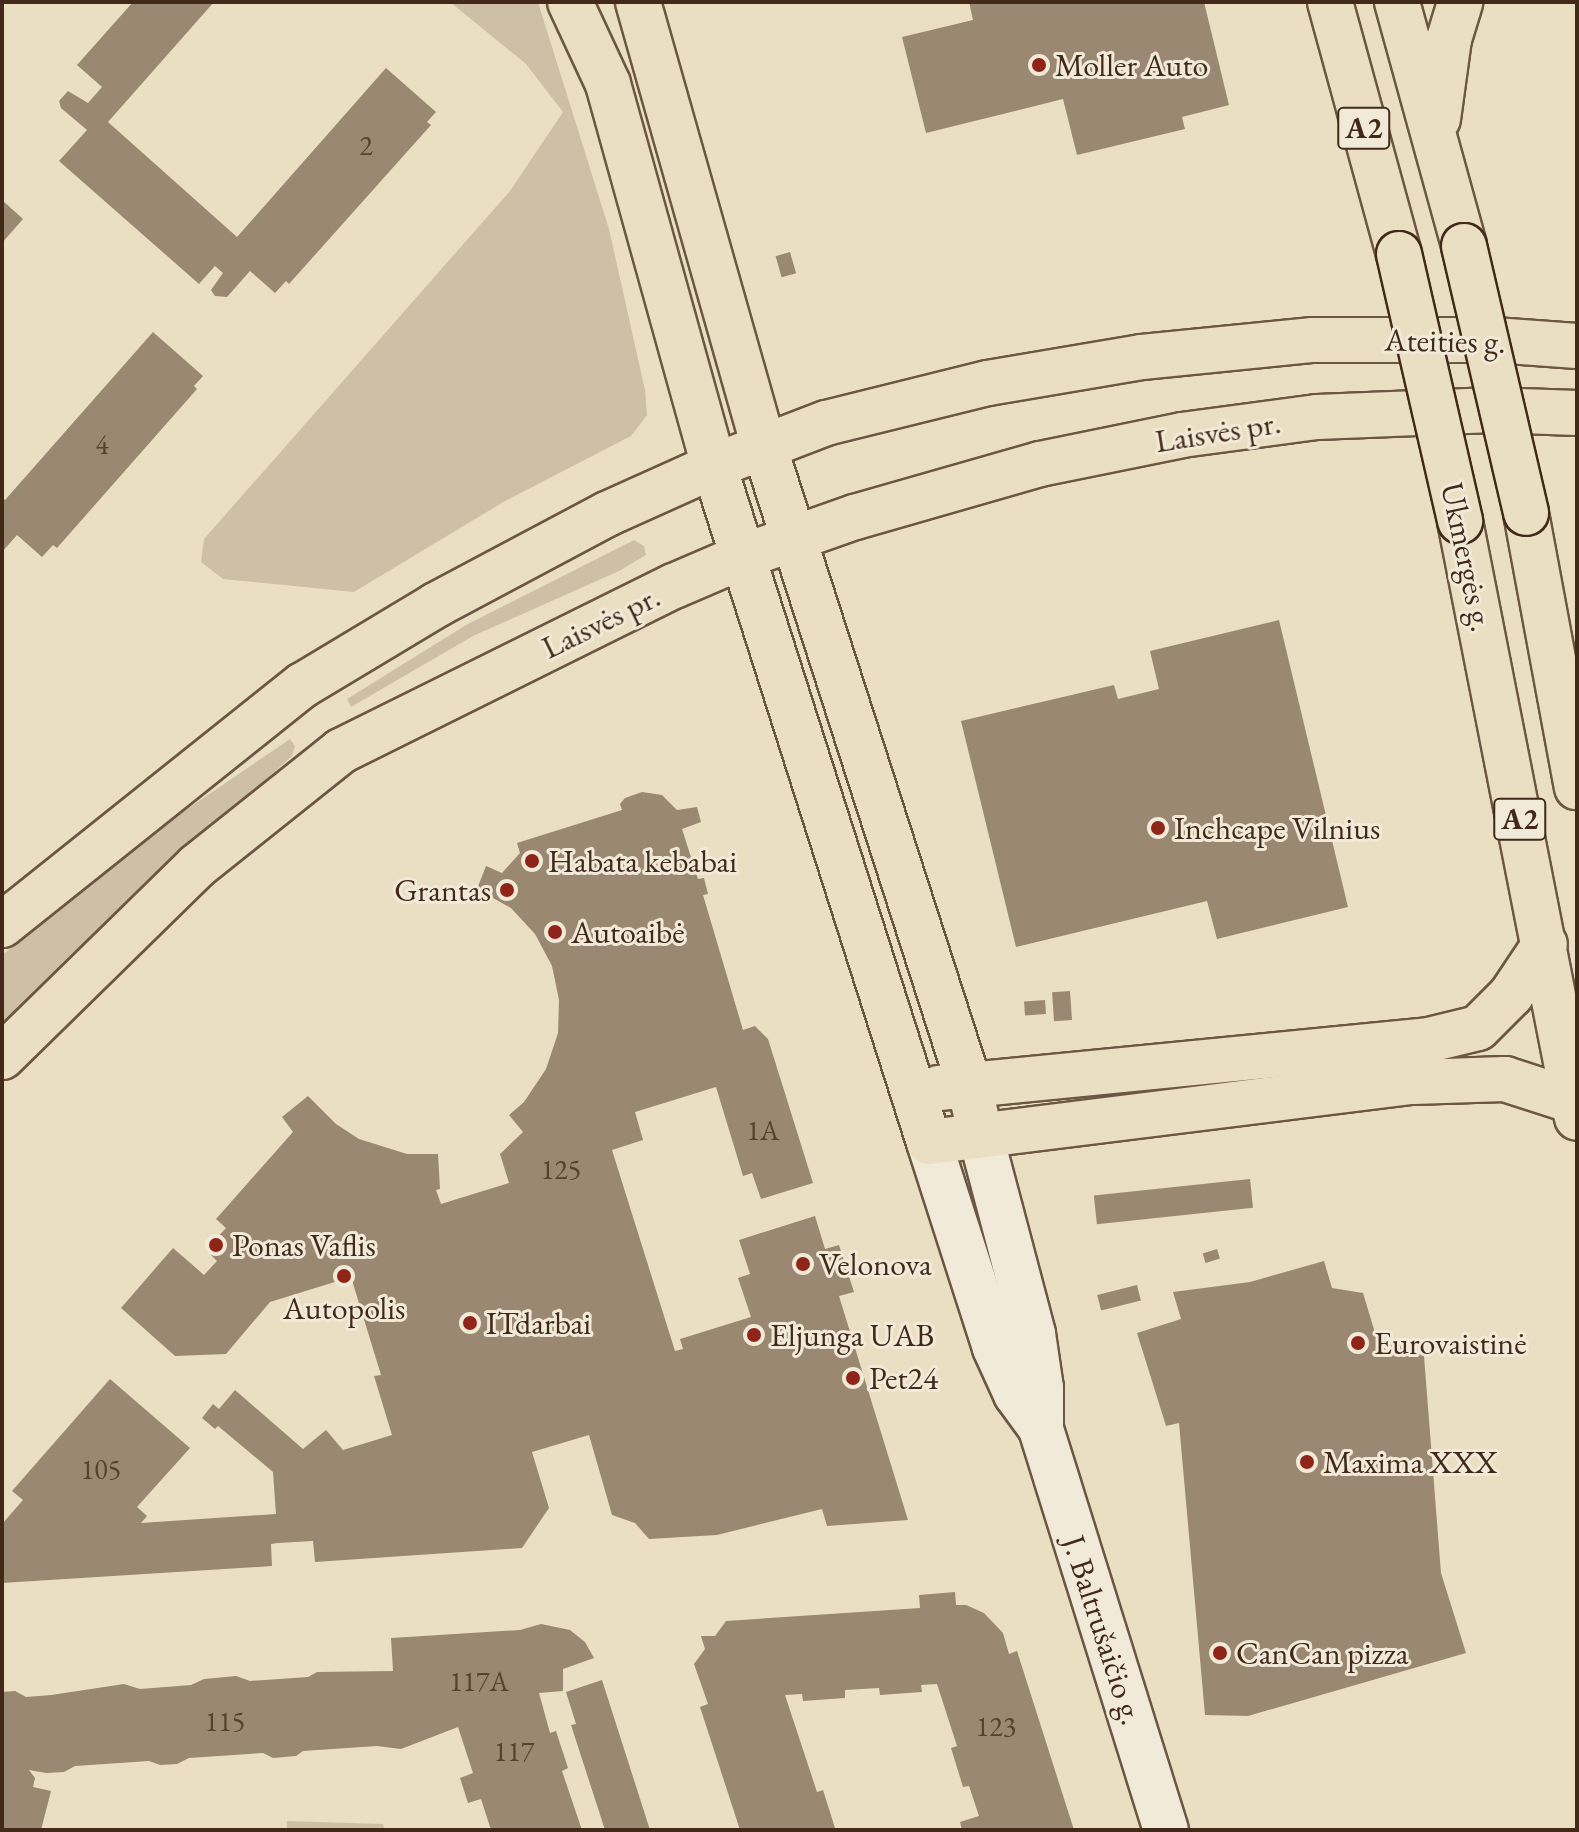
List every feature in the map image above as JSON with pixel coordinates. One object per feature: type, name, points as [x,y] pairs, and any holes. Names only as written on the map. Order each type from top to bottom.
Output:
[{"type":"main road","points":[[570,2],[608,84],[714,466],[929,1142],[980,1133],[1452,1080],[1505,1079],[1575,1109]]},
{"type":"main road","points":[[638,2],[764,446],[969,1084],[980,1133]]},
{"type":"main road","name":"Ukmergės g.","points":[[1330,2],[1399,254],[1460,521],[1575,1109]]},
{"type":"main road","name":"Ukmergės g.","points":[[1397,2],[1464,246],[1526,513],[1577,787]]},
{"type":"main road","points":[[1436,137],[1449,39],[1460,2]]},
{"type":"main road","name":"Ateities g.","points":[[764,446],[826,423],[988,383],[1142,357],[1313,340],[1494,340],[1577,346]]},
{"type":"main road","name":"Laisvės pr.","points":[[2,1057],[197,866],[341,751],[674,586],[744,556],[1040,464],[1182,435],[1317,417],[1493,410],[1577,413]]},
{"type":"main road","points":[[2,925],[303,685],[436,605],[567,535],[764,446]]},
{"type":"main road","points":[[913,1091],[1429,1040],[1478,1028],[1511,995],[1545,944]]},
{"type":"street","name":"J. Baltrušaičio g.","points":[[980,1133],[1033,1334],[1041,1388],[1041,1429],[1166,1830]]},
{"type":"street","name":"J. Baltrušaičio g.","points":[[929,1142],[995,1348],[1016,1394],[1041,1429]]},
{"type":"shaded area","points":[[450,2],[538,2],[609,229],[645,390],[647,415],[631,436],[505,501],[354,592],[223,579],[201,562],[204,539],[510,191],[563,112],[526,64]]},
{"type":"shaded area","points":[[634,540],[644,546],[646,555],[619,571],[473,636],[351,707],[347,699],[466,625]]},
{"type":"shaded area","points":[[290,739],[295,746],[292,756],[150,884],[2,1026],[2,955],[174,818]]},
{"type":"shaded area","points":[[287,1821],[383,1824],[384,1830],[287,1830]]},
{"type":"building","points":[[133,2],[214,2],[108,122],[237,237],[386,68],[436,112],[427,122],[431,125],[289,284],[286,281],[275,293],[250,271],[227,297],[215,296],[211,290],[223,273],[215,266],[199,284],[59,161],[87,130],[61,108],[59,101],[68,91],[88,103],[102,87],[77,65]]},
{"type":"building","points":[[969,2],[1204,2],[1229,105],[1182,117],[1185,129],[1077,155],[1063,99],[926,133],[902,37],[973,20]]},
{"type":"building","points":[[2,200],[23,219],[2,243]]},
{"type":"building","points":[[790,252],[796,273],[782,277],[776,256]]},
{"type":"building","points":[[153,332],[203,376],[194,386],[197,389],[57,548],[53,545],[42,557],[17,535],[2,552],[2,498],[5,500]]},
{"type":"building","name":"Inchcape Vilnius","points":[[1279,620],[1348,907],[1217,939],[1207,901],[1016,947],[961,721],[1114,685],[1118,699],[1159,689],[1150,651]]},
{"type":"building","points":[[642,792],[662,795],[677,810],[697,807],[701,822],[682,829],[698,879],[704,878],[708,894],[703,895],[743,1030],[755,1026],[768,1039],[813,1183],[761,1199],[752,1173],[743,1176],[716,1087],[635,1112],[643,1140],[612,1150],[675,1351],[683,1349],[680,1339],[751,1317],[738,1278],[750,1274],[739,1240],[815,1216],[825,1249],[839,1245],[854,1292],[839,1296],[908,1520],[827,1526],[822,1509],[717,1535],[649,1539],[635,1523],[612,1515],[589,1435],[532,1452],[549,1508],[522,1548],[315,1562],[313,1541],[278,1543],[271,1544],[272,1566],[2,1583],[2,1524],[23,1500],[12,1491],[110,1379],[190,1448],[137,1507],[147,1516],[141,1523],[276,1514],[273,1472],[218,1426],[215,1429],[202,1418],[213,1404],[219,1409],[235,1390],[303,1449],[326,1430],[343,1450],[392,1435],[374,1376],[381,1375],[351,1277],[270,1302],[226,1354],[175,1356],[121,1308],[173,1248],[204,1275],[217,1261],[210,1254],[210,1245],[226,1228],[216,1219],[293,1132],[282,1117],[308,1096],[336,1124],[359,1139],[407,1154],[438,1154],[440,1189],[436,1190],[441,1204],[509,1183],[500,1154],[523,1132],[509,1115],[524,1102],[546,1069],[558,1033],[559,1000],[552,966],[535,934],[511,908],[477,889],[486,866],[502,873],[520,853],[517,843],[622,810],[620,804],[625,798]]},
{"type":"building","points":[[1070,991],[1072,1020],[1054,1021],[1052,992]]},
{"type":"building","points":[[1045,1000],[1046,1014],[1025,1015],[1024,1001]]},
{"type":"building","points":[[1250,1179],[1253,1208],[1097,1224],[1094,1195]]},
{"type":"building","points":[[1217,1249],[1220,1259],[1206,1263],[1203,1253]]},
{"type":"building","name":"Maxima XXX","points":[[1324,1261],[1332,1288],[1363,1293],[1376,1336],[1424,1356],[1441,1573],[1466,1653],[1248,1716],[1205,1715],[1179,1423],[1166,1426],[1137,1333],[1181,1319],[1173,1292],[1250,1282]]},
{"type":"building","points":[[1137,1285],[1141,1301],[1101,1310],[1097,1295]]},
{"type":"building","points":[[955,1592],[956,1605],[966,1605],[984,1613],[1003,1633],[1009,1654],[1017,1651],[1074,1830],[962,1830],[960,1822],[979,1816],[969,1786],[963,1787],[951,1748],[957,1746],[937,1684],[921,1685],[922,1692],[880,1695],[879,1688],[845,1690],[845,1698],[803,1701],[802,1694],[785,1695],[817,1792],[823,1790],[835,1828],[740,1830],[700,1707],[708,1704],[694,1664],[705,1649],[701,1636],[715,1636],[726,1621],[920,1608],[919,1595]]},
{"type":"building","points":[[541,1624],[570,1630],[585,1642],[594,1658],[563,1669],[563,1691],[539,1693],[550,1733],[556,1731],[568,1768],[562,1771],[582,1830],[491,1830],[481,1799],[468,1803],[460,1778],[473,1773],[458,1727],[401,1749],[377,1746],[303,1751],[296,1756],[273,1758],[263,1753],[189,1758],[177,1764],[160,1765],[149,1761],[75,1766],[64,1772],[29,1770],[35,1778],[33,1787],[51,1791],[41,1830],[2,1830],[2,1692],[15,1691],[26,1697],[124,1684],[140,1689],[191,1685],[204,1679],[236,1676],[250,1681],[308,1677],[317,1672],[393,1671],[391,1638],[520,1630]]},
{"type":"building","points":[[602,1680],[650,1830],[605,1830],[571,1725],[576,1724],[566,1692]]},
{"type":"place","name":"Moller Auto","points":[[1039,65]]},
{"type":"place","name":"Inchcape Vilnius","points":[[1158,828]]},
{"type":"place","name":"Habata kebabai","points":[[532,861]]},
{"type":"place","name":"Grantas","points":[[507,890]]},
{"type":"place","name":"Autoaibė","points":[[555,932]]},
{"type":"place","name":"Ponas Vaflis","points":[[216,1245]]},
{"type":"place","name":"Velonova","points":[[803,1264]]},
{"type":"place","name":"Autopolis","points":[[344,1276]]},
{"type":"place","name":"ITdarbai","points":[[470,1323]]},
{"type":"place","name":"Eljunga UAB","points":[[754,1335]]},
{"type":"place","name":"Eurovaistinė","points":[[1358,1343]]},
{"type":"place","name":"Pet24","points":[[853,1378]]},
{"type":"place","name":"Maxima XXX","points":[[1307,1462]]},
{"type":"place","name":"CanCan pizza","points":[[1220,1653]]}]
